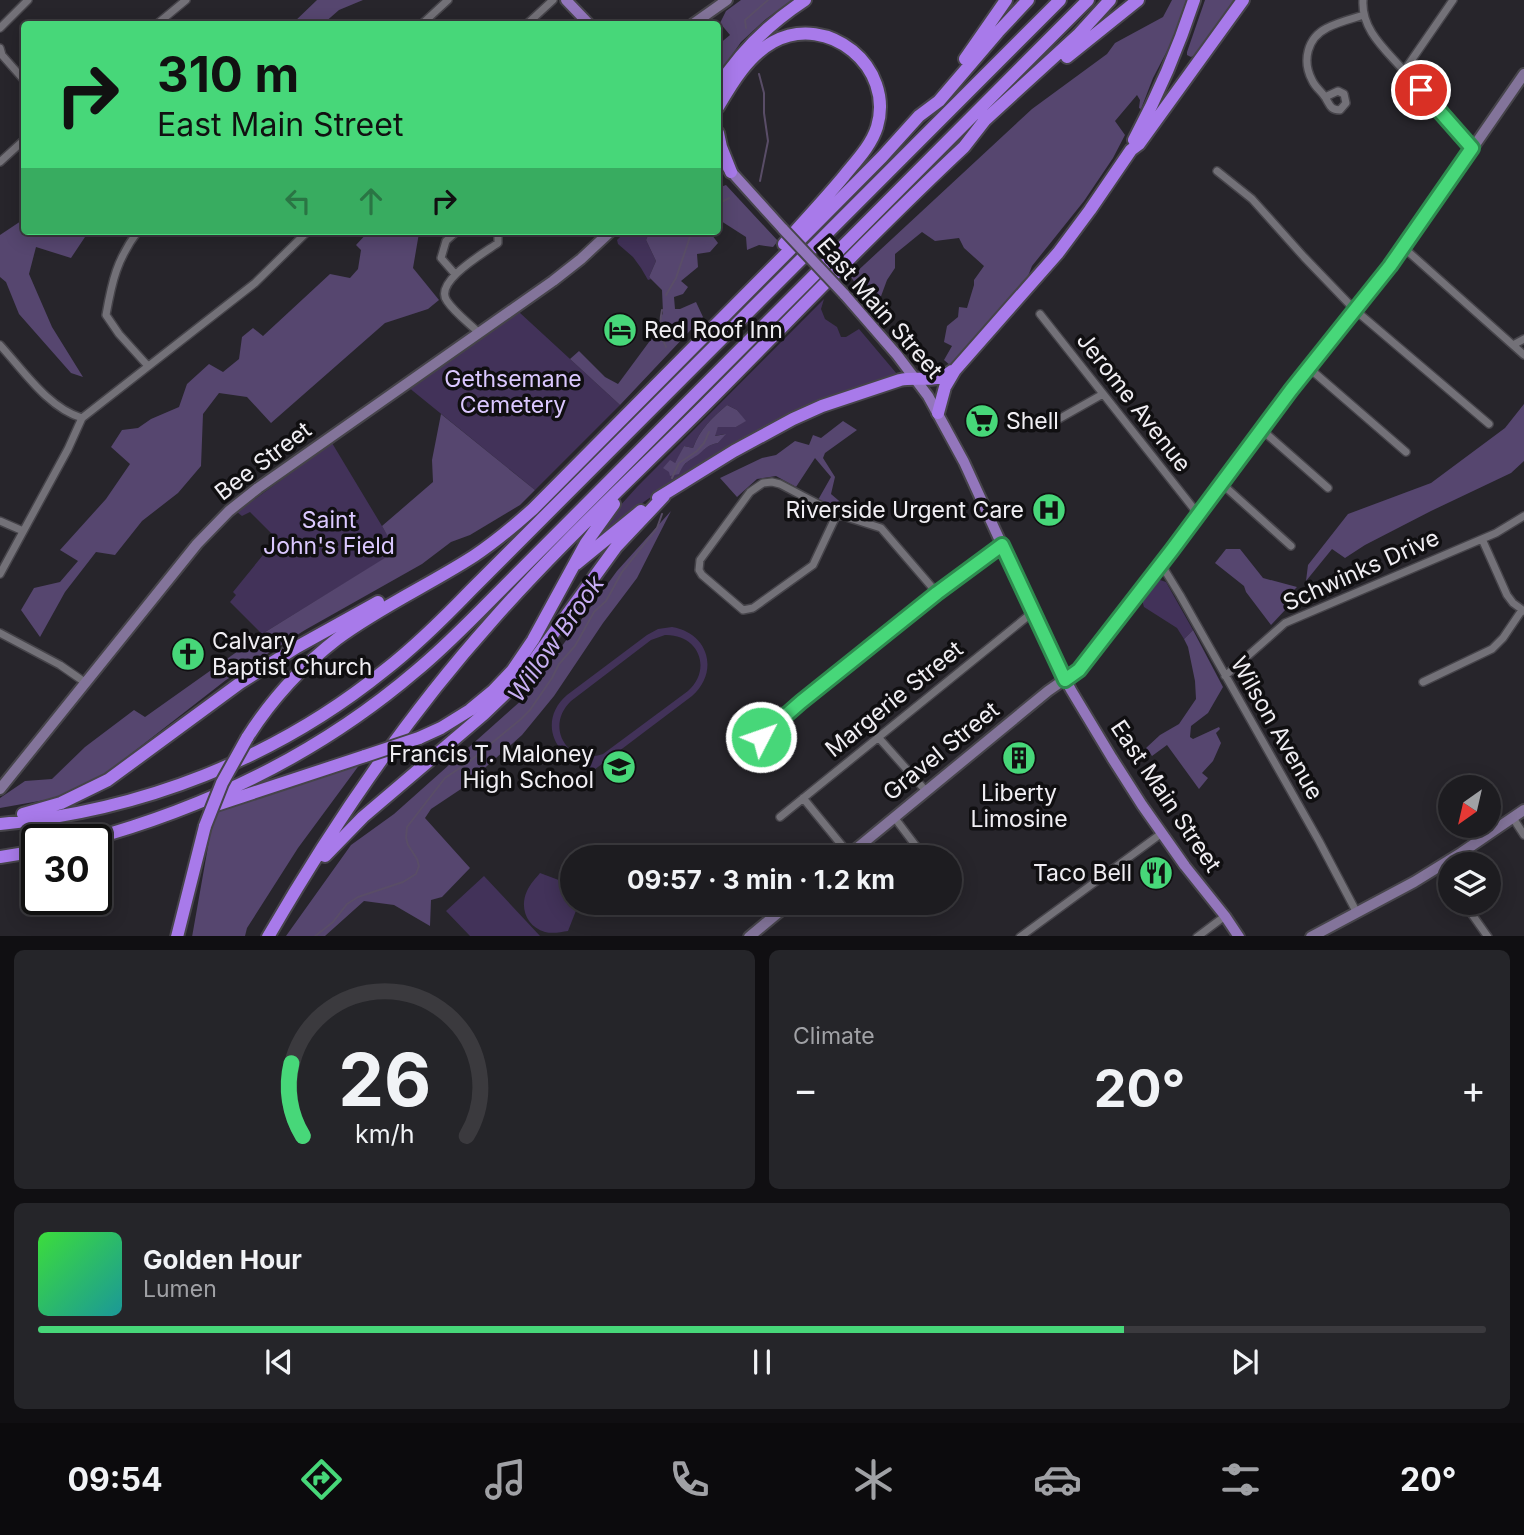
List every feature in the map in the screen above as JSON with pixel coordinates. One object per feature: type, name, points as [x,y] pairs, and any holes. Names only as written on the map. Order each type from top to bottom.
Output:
[{"type":"highway","points":[[721,81],[759,36],[805,0]]},
{"type":"highway","points":[[177,936],[205,827],[222,783],[247,738],[282,691],[328,646],[370,617],[472,557],[506,533],[533,509],[882,157],[959,67],[1006,0]]},
{"type":"highway","points":[[919,116],[939,101],[1028,0]]},
{"type":"highway","points":[[0,824],[82,812],[156,793],[204,777],[299,730],[386,670],[471,590],[1060,0]]},
{"type":"highway","points":[[112,833],[196,805],[272,769],[348,724],[414,673],[478,613],[1088,0]]},
{"type":"highway","points":[[964,147],[985,120],[1078,36],[1110,0]]},
{"type":"highway","points":[[268,936],[342,818],[420,707],[528,581],[964,147],[1069,54],[1138,0]]},
{"type":"highway","points":[[1132,150],[1175,55],[1194,0]]},
{"type":"highway","points":[[938,412],[945,387],[956,370],[1058,253],[1243,0]]},
{"type":"highway","points":[[721,101],[741,71],[760,51],[779,39],[800,34],[821,35],[847,46],[867,65],[877,87],[879,115],[869,143],[773,256],[763,276]]},
{"type":"highway","points":[[721,147],[731,172]]},
{"type":"highway","points":[[576,564],[656,499],[793,419],[822,406],[900,380],[938,379],[956,370]]},
{"type":"highway","points":[[126,829],[147,828],[419,738],[442,728],[470,710],[507,677],[533,640],[601,520],[652,458]]},
{"type":"highway","points":[[293,894],[350,829],[484,714],[514,684],[609,556],[664,496]]},
{"type":"highway","points":[[0,824],[61,803],[100,785],[123,771],[230,689],[264,668],[444,566],[472,557]]},
{"type":"highway","points":[[0,857],[21,854]]},
{"type":"highway","points":[[171,936],[187,895]]},
{"type":"main road","points":[[566,0],[587,21]]},
{"type":"main road","points":[[697,21],[727,0]]},
{"type":"main road","name":"Gravel Street","points":[[860,845],[1048,691],[1079,670],[1404,248],[1524,74]]},
{"type":"main road","name":"East Main Street","points":[[721,160],[844,294],[915,378],[938,412],[1065,680],[1117,767],[1162,834],[1239,936]]},
{"type":"main road","name":"Bee Street","points":[[0,789],[197,544],[229,511],[275,475],[570,268],[607,235]]},
{"type":"main road","points":[[1461,852],[1524,810]]},
{"type":"main road","points":[[1311,936],[1438,867]]},
{"type":"main road","points":[[749,936],[775,915]]},
{"type":"street","points":[[0,28],[27,0]]},
{"type":"street","points":[[162,21],[186,0]]},
{"type":"street","points":[[425,21],[448,0]]},
{"type":"street","points":[[530,21],[553,0]]},
{"type":"street","points":[[1363,0],[1364,15],[1373,35],[1472,148]]},
{"type":"street","points":[[1404,71],[1452,0]]},
{"type":"street","points":[[1325,97],[1308,71],[1306,61],[1311,43],[1323,29],[1364,15]]},
{"type":"street","points":[[1,53],[21,76]]},
{"type":"street","points":[[0,162],[21,143]]},
{"type":"street","points":[[1217,171],[1252,199],[1355,310],[1489,424]]},
{"type":"street","points":[[135,235],[119,260],[111,284],[106,315],[148,366]]},
{"type":"street","points":[[0,574],[82,418],[255,282],[304,235]]},
{"type":"street","points":[[453,235],[446,241],[442,258],[455,274]]},
{"type":"street","points":[[479,333],[445,299],[444,291],[455,274],[498,243],[498,235]]},
{"type":"street","points":[[1404,248],[1524,355]]},
{"type":"street","name":"Jerome Avenue","points":[[1040,314],[1198,514]]},
{"type":"street","points":[[1513,345],[1524,339]]},
{"type":"street","points":[[0,346],[50,400],[65,411],[82,418]]},
{"type":"street","points":[[1309,368],[1406,452]]},
{"type":"street","points":[[1057,420],[1103,394]]},
{"type":"street","points":[[1262,430],[1328,488]]},
{"type":"street","points":[[837,514],[813,565],[749,610],[739,607],[699,570],[700,560],[750,492],[772,482],[837,514],[881,527],[937,593]]},
{"type":"street","points":[[1222,484],[1291,546]]},
{"type":"street","name":"Schwinks Drive","points":[[1225,676],[1285,623],[1482,539],[1524,516]]},
{"type":"street","points":[[0,521],[23,531]]},
{"type":"street","points":[[1423,682],[1492,649],[1523,611],[1507,595],[1482,539]]},
{"type":"street","points":[[792,709],[768,716],[754,724],[753,733],[763,736],[792,709],[937,593],[1002,545]]},
{"type":"street","name":"Wilson Avenue","points":[[1161,564],[1319,841],[1357,913]]},
{"type":"street","name":"Margerie Street","points":[[779,817],[1033,612]]},
{"type":"street","points":[[0,633],[60,665],[86,683]]},
{"type":"street","points":[[878,737],[926,792]]},
{"type":"street","points":[[803,798],[839,845]]},
{"type":"street","points":[[894,817],[915,845]]},
{"type":"street","points":[[1513,818],[1524,835]]},
{"type":"street","points":[[1020,936],[1162,834]]},
{"type":"street","points":[[1473,915],[1488,936]]},
{"type":"street","points":[[1197,936],[1226,916]]},
{"type":"green space","points":[[622,235],[648,235],[646,240],[656,261],[649,277],[651,279],[648,280],[633,257],[617,240]]},
{"type":"green space","points":[[824,299],[821,309],[825,319],[837,327],[841,337],[859,329],[897,374],[667,486],[600,539],[597,538],[637,487]],"holes":[[[727,405],[737,410],[745,421],[736,427],[718,427],[714,436],[725,434],[718,443],[705,448],[680,470],[669,472],[684,446],[693,448],[711,419]]]},
{"type":"green space","name":"Gethsemane Cemetery","points":[[519,312],[620,405],[535,490],[408,387]]},
{"type":"green space","name":"Saint John's Field","points":[[332,443],[397,551],[262,634],[230,602],[236,595],[233,592],[263,555],[280,542],[250,512],[242,516],[237,512]]},
{"type":"green space","points":[[1160,580],[1166,582],[1193,630],[1184,639],[1177,628],[1144,607],[1146,591]]},
{"type":"green space","points":[[672,627],[694,637],[706,654],[706,676],[692,696],[590,773],[586,768],[590,764],[567,755],[554,737],[553,716],[558,705],[567,695],[658,629]],"holes":[[[665,635],[676,636],[693,646],[700,663],[696,682],[688,691],[603,754],[590,756],[570,749],[560,732],[560,722],[563,711],[571,701],[651,640]]]},
{"type":"green space","points":[[540,873],[560,880],[560,915],[574,915],[568,931],[545,932],[533,926],[524,910],[525,897]]},
{"type":"green space","points":[[484,876],[540,936],[470,936],[446,911]]},
{"type":"shaded area","points":[[317,0],[363,0],[339,10],[326,21],[295,21]]},
{"type":"shaded area","points":[[741,0],[792,0],[741,42],[721,71],[721,42],[730,35],[721,24],[726,11]]},
{"type":"shaded area","points":[[1172,0],[1189,0],[1179,28],[1153,78],[1141,109],[1137,95],[1115,121],[1125,135],[1113,158],[1084,201],[1032,266],[1023,289],[951,366],[944,360],[952,346],[944,342],[947,326],[958,317],[959,307],[967,308],[974,280],[984,266],[964,248],[959,238],[935,241],[922,232],[895,254],[895,268],[880,299],[869,304],[851,277],[1032,109],[1107,54],[1115,43],[1163,17]]},
{"type":"shaded area","points":[[1205,0],[1239,0],[1197,54],[1191,57],[1187,52]]},
{"type":"shaded area","points":[[726,185],[778,241],[773,247],[759,245],[747,250],[746,237],[721,221],[721,187]]},
{"type":"shaded area","points":[[21,221],[21,235],[86,235],[71,258],[36,247],[29,274],[52,327],[83,377],[71,373],[19,314],[6,282],[0,277],[0,235]]},
{"type":"shaded area","points":[[365,235],[419,235],[413,268],[439,300],[428,309],[385,323],[271,423],[247,397],[219,393],[203,414],[201,466],[178,493],[142,521],[115,555],[96,552],[65,592],[40,637],[21,610],[34,588],[60,582],[78,561],[60,550],[106,499],[130,464],[111,447],[122,430],[138,428],[179,407],[187,384],[209,364],[223,372],[239,359],[242,337],[253,328],[263,336],[330,274],[350,278],[358,269],[361,250],[356,245]]},
{"type":"shaded area","points":[[648,235],[712,235],[718,243],[710,252],[697,254],[698,267],[681,281],[688,287],[683,294],[674,297],[675,309],[696,302],[703,317],[620,405],[570,359],[579,351],[605,377],[618,384],[652,338],[663,313],[662,290],[649,277],[656,261],[646,240]]},
{"type":"shaded area","points":[[1524,404],[1524,461],[1511,473],[1431,511],[1345,558],[1332,549],[1306,581],[1308,565],[1348,514],[1431,483],[1505,428]]},
{"type":"shaded area","points":[[727,405],[737,410],[746,421],[736,427],[718,427],[715,436],[726,434],[718,443],[707,447],[687,462],[679,474],[670,476],[663,468],[670,460],[675,463],[684,446],[693,448],[707,424]]},
{"type":"shaded area","points":[[441,414],[535,490],[520,505],[470,535],[451,542],[422,564],[305,630],[226,680],[105,774],[56,798],[0,808],[0,798],[25,781],[52,779],[85,747],[134,710],[145,717],[262,634],[396,551],[382,526],[433,482],[432,460]]},
{"type":"shaded area","points":[[843,421],[857,430],[825,453],[823,458],[835,477],[831,494],[845,506],[843,511],[818,500],[831,477],[815,458],[796,487],[776,476],[757,479],[737,497],[720,478],[762,458],[776,455],[795,441],[809,445],[813,435],[821,438]]},
{"type":"shaded area","points":[[671,511],[637,578],[554,696],[522,735],[461,789],[431,809],[425,818],[470,868],[442,897],[431,900],[430,926],[394,905],[364,901],[325,936],[286,936],[351,845],[394,814],[523,699],[617,571]]},
{"type":"shaded area","points":[[1226,549],[1240,549],[1263,578],[1297,587],[1284,600],[1286,609],[1271,625],[1244,586],[1215,563]]},
{"type":"shaded area","points":[[1193,630],[1223,687],[1208,713],[1191,726],[1190,737],[1193,739],[1219,727],[1220,729],[1216,733],[1221,743],[1213,761],[1202,773],[1208,778],[1199,789],[1167,745],[1152,756],[1146,748],[1160,735],[1179,724],[1196,699],[1195,681],[1184,639]]},
{"type":"shaded area","points":[[360,764],[298,848],[247,928],[245,936],[192,936],[212,824],[217,810]]},
{"type":"waterway","name":"Willow Brook","points":[[746,28],[745,20],[768,0]]},
{"type":"waterway","name":"Willow Brook","points":[[759,74],[764,93],[768,141],[760,181]]},
{"type":"waterway","name":"Willow Brook","points":[[721,202],[729,198]]},
{"type":"waterway","name":"Willow Brook","points":[[666,295],[676,278],[691,235]]},
{"type":"waterway","name":"Willow Brook","points":[[662,310],[661,329],[666,347]]},
{"type":"waterway","name":"Willow Brook","points":[[672,478],[679,463],[697,451],[709,432]]},
{"type":"waterway","name":"Willow Brook","points":[[315,936],[333,922],[347,904],[358,897],[403,882],[416,874],[419,866],[408,845],[407,827],[445,778],[470,761],[530,710],[559,664],[575,646],[594,612],[606,601],[622,572],[657,528],[662,514]]},
{"type":"place","name":"Red Roof Inn","points":[[620,330]]},
{"type":"place","name":"Shell","points":[[982,421]]},
{"type":"place","name":"Riverside Urgent Care","points":[[1049,510]]},
{"type":"place","name":"Calvary Baptist Church","points":[[188,654]]},
{"type":"place","name":"Liberty Limosine","points":[[1019,758]]},
{"type":"place","name":"Francis T. Maloney High School","points":[[619,767]]},
{"type":"place","name":"Taco Bell","points":[[1156,873]]},
{"type":"route","points":[[761,737],[937,593],[1002,545],[1065,680],[1079,670],[1291,390],[1404,248],[1472,148],[1421,90]]}]
